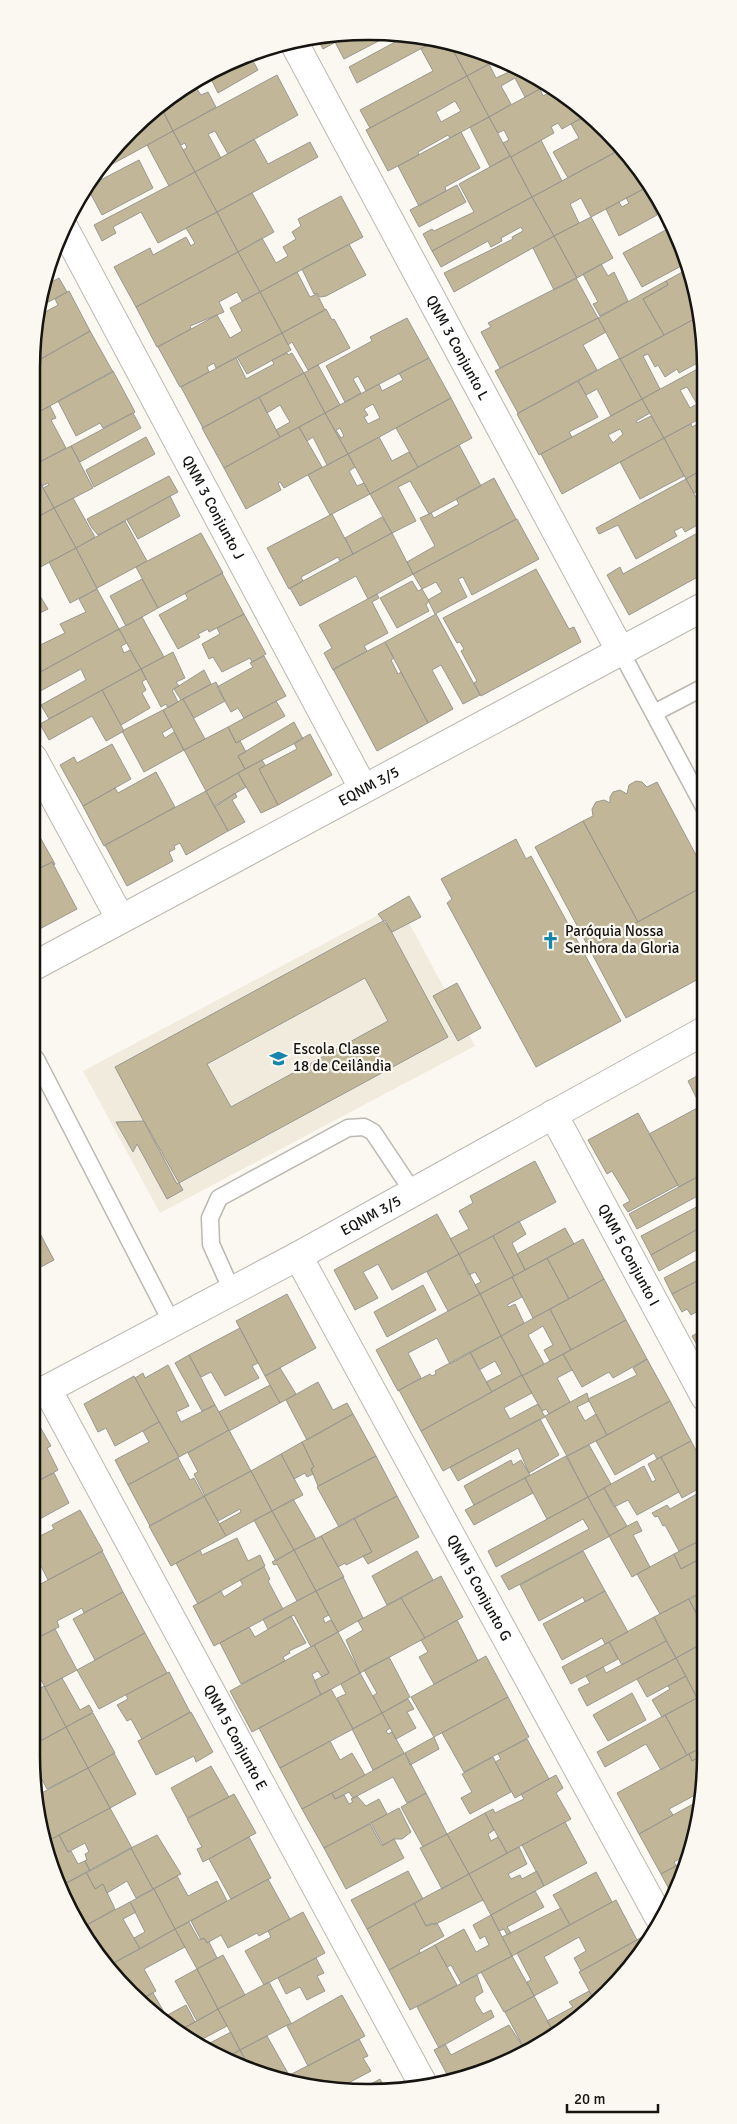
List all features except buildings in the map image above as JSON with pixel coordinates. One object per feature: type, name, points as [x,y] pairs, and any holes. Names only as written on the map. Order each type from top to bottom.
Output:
[{"type":"street","name":"QNM 3 Conjunto L","points":[[297,48],[621,652]]},
{"type":"street","name":"QNM 3 Conjunto J","points":[[68,236],[363,788]]},
{"type":"street","name":"EQNM 3/5","points":[[40,963],[120,918],[697,610]]},
{"type":"street","points":[[40,771],[120,918]]},
{"type":"street","name":"EQNM 3/5","points":[[41,1392],[298,1256],[697,1035]]},
{"type":"street","name":"QNM 5 Conjunto I","points":[[553,1114],[697,1382]]},
{"type":"street","name":"QNM 5 Conjunto G","points":[[298,1256],[657,1913]]},
{"type":"street","name":"QNM 5 Conjunto E","points":[[41,1392],[421,2080]]},
{"type":"lane","points":[[621,652],[697,794]]},
{"type":"lane","points":[[654,713],[697,691]]},
{"type":"lane","points":[[40,1067],[172,1323]]},
{"type":"lane","points":[[232,1291],[211,1244],[210,1218],[219,1198],[348,1128],[364,1127],[373,1132],[413,1192]]},
{"type":"shaded area","name":"Escola Classe 18 de Ceilândia","points":[[399,904],[475,1046],[160,1213],[83,1071]]},
{"type":"place","name":"Paróquia Nossa Senhora da Gloria","points":[[551,940]]},
{"type":"place","name":"Escola Classe 18 de Ceilândia","points":[[279,1058]]}]
